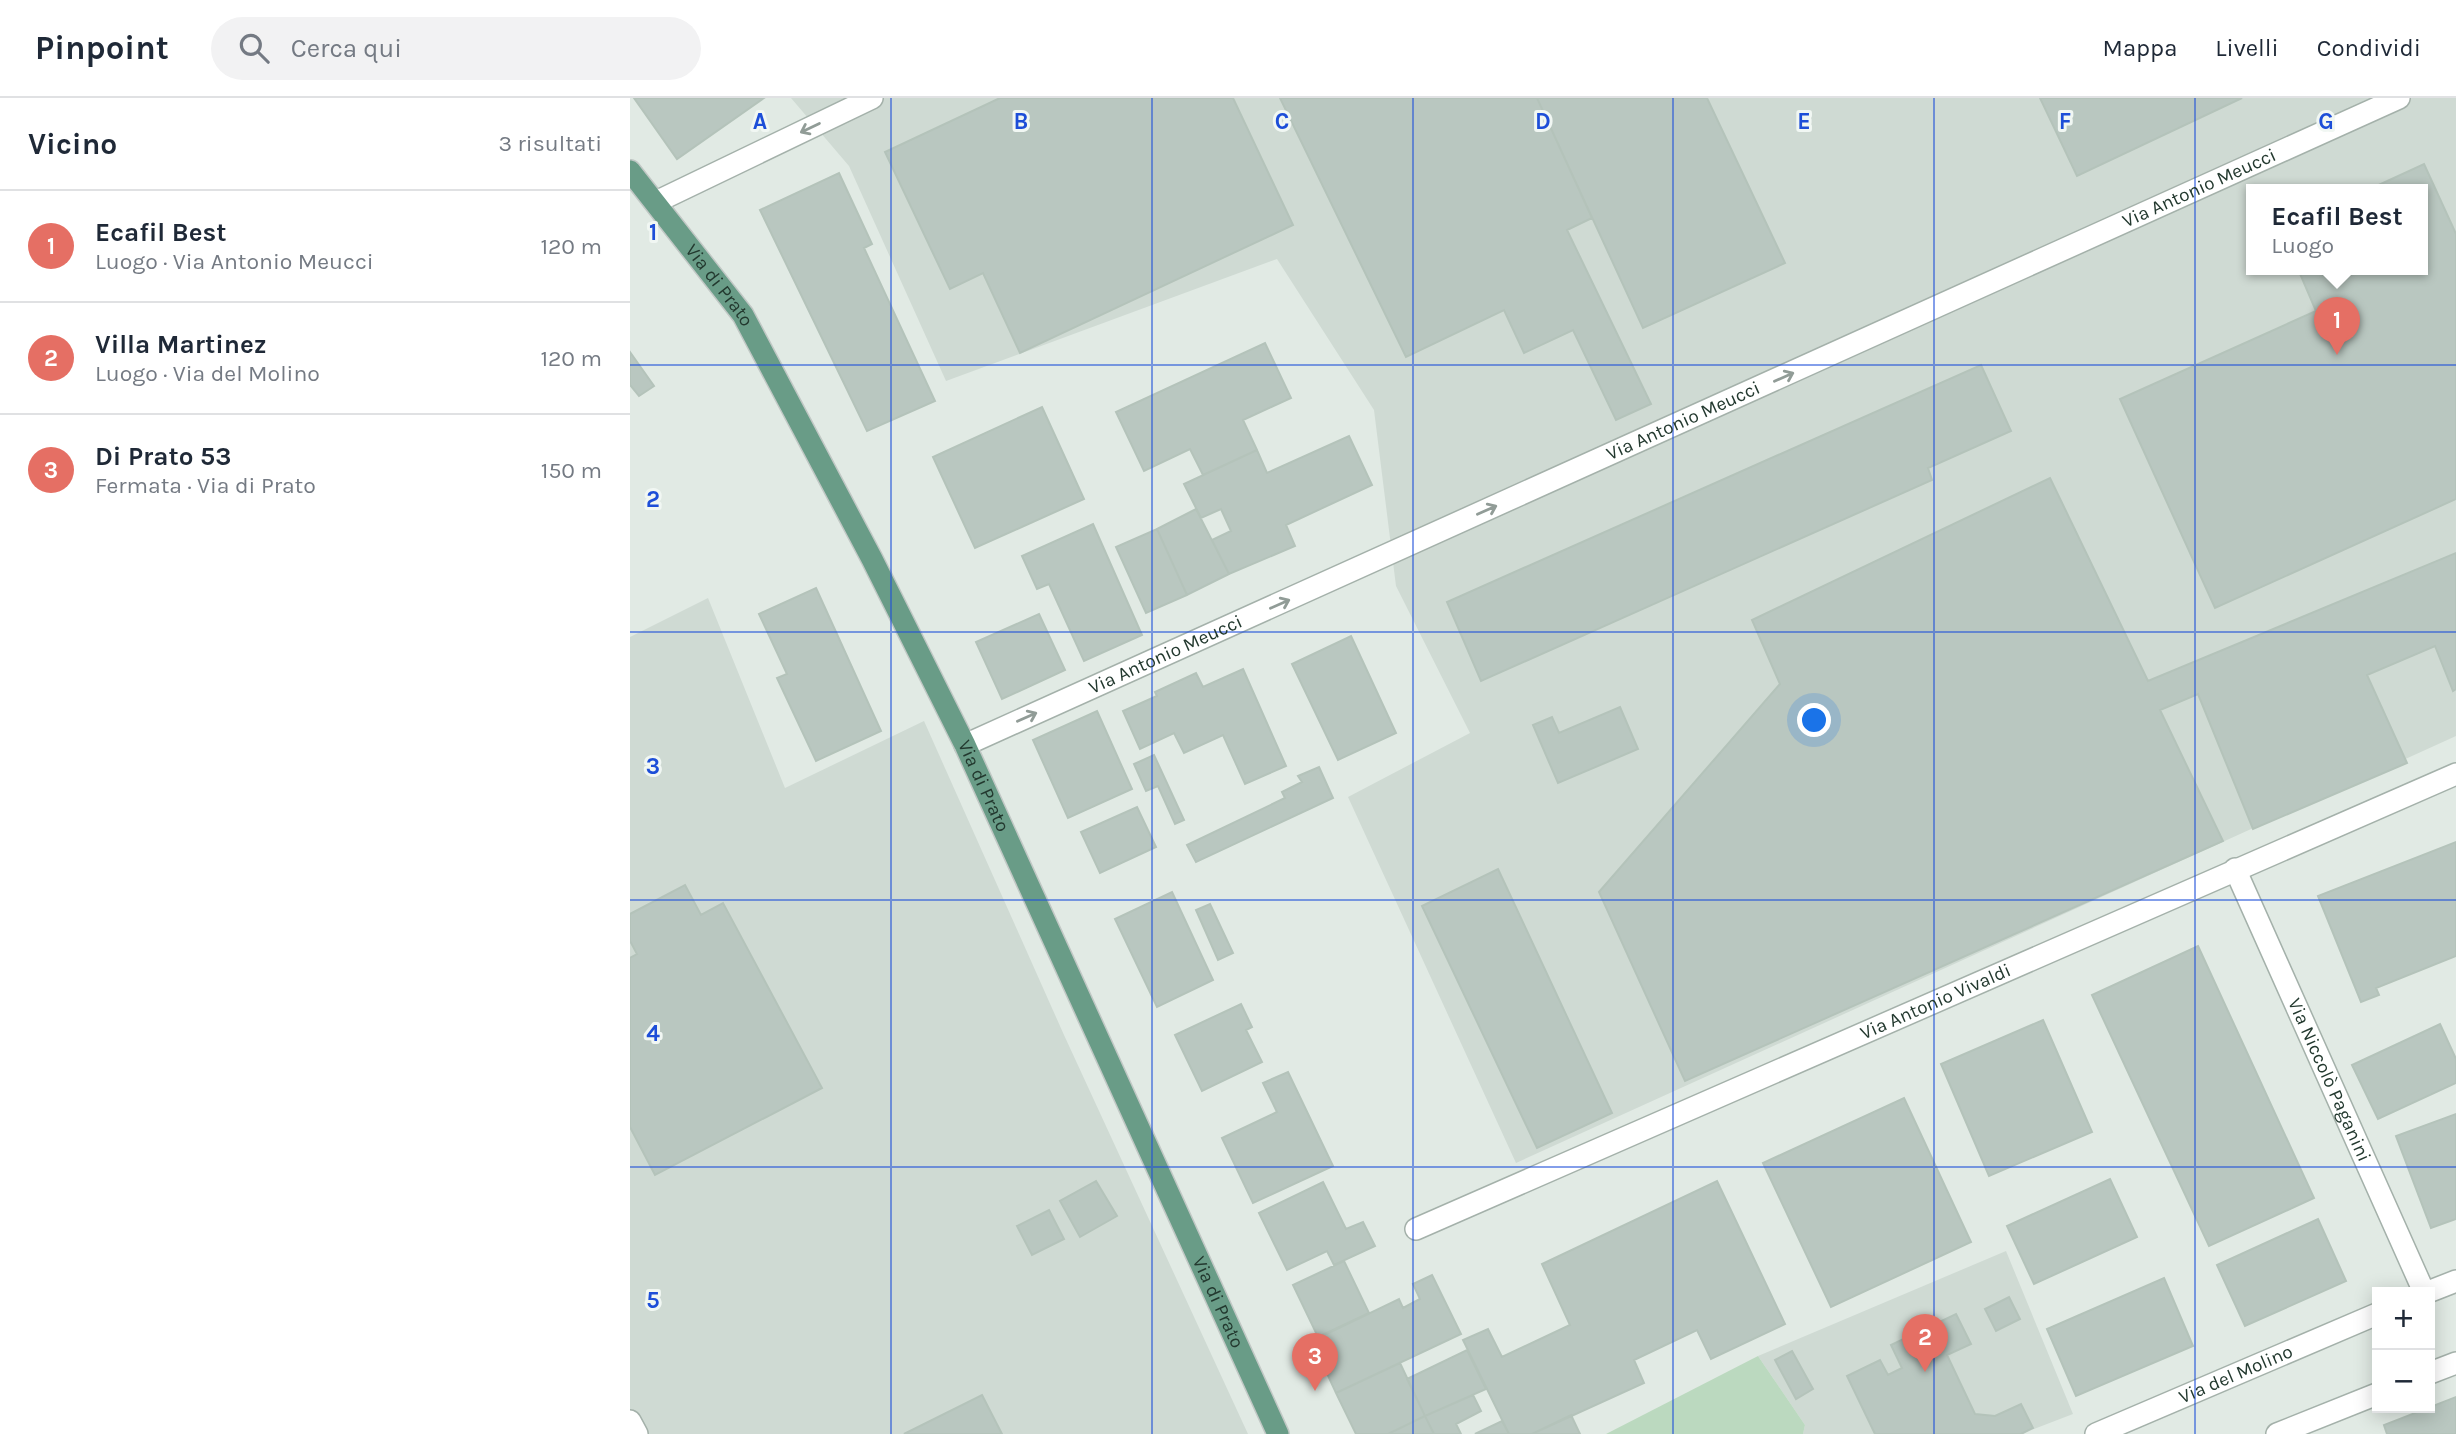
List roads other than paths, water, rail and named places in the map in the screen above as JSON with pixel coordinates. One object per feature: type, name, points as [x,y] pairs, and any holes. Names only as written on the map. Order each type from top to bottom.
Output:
[{"type":"main road","name":"Via di Prato","points":[[630,171],[743,315],[860,536],[965,745],[1278,1434]]},
{"type":"street","points":[[656,202],[872,98]]},
{"type":"street","name":"Via Antonio Meucci","points":[[965,745],[2399,98]]},
{"type":"street","name":"Via Antonio Vivaldi","points":[[1416,1229],[2456,774]]},
{"type":"street","name":"Via Niccolò Paganini","points":[[2235,869],[2424,1287]]},
{"type":"street","points":[[2435,1289],[2456,1281]]},
{"type":"street","name":"Via del Molino","points":[[2096,1434],[2372,1316]]},
{"type":"street","points":[[2435,1371],[2456,1363]]},
{"type":"street","points":[[2277,1434],[2372,1396]]},
{"type":"street","points":[[630,1421],[637,1434]]},
{"type":"place","name":"Ecafil Best","points":[[2337,355]]},
{"type":"place","name":"Villa Martinez","points":[[1925,1372]]},
{"type":"place","name":"Di Prato 53","points":[[1315,1391]]}]
